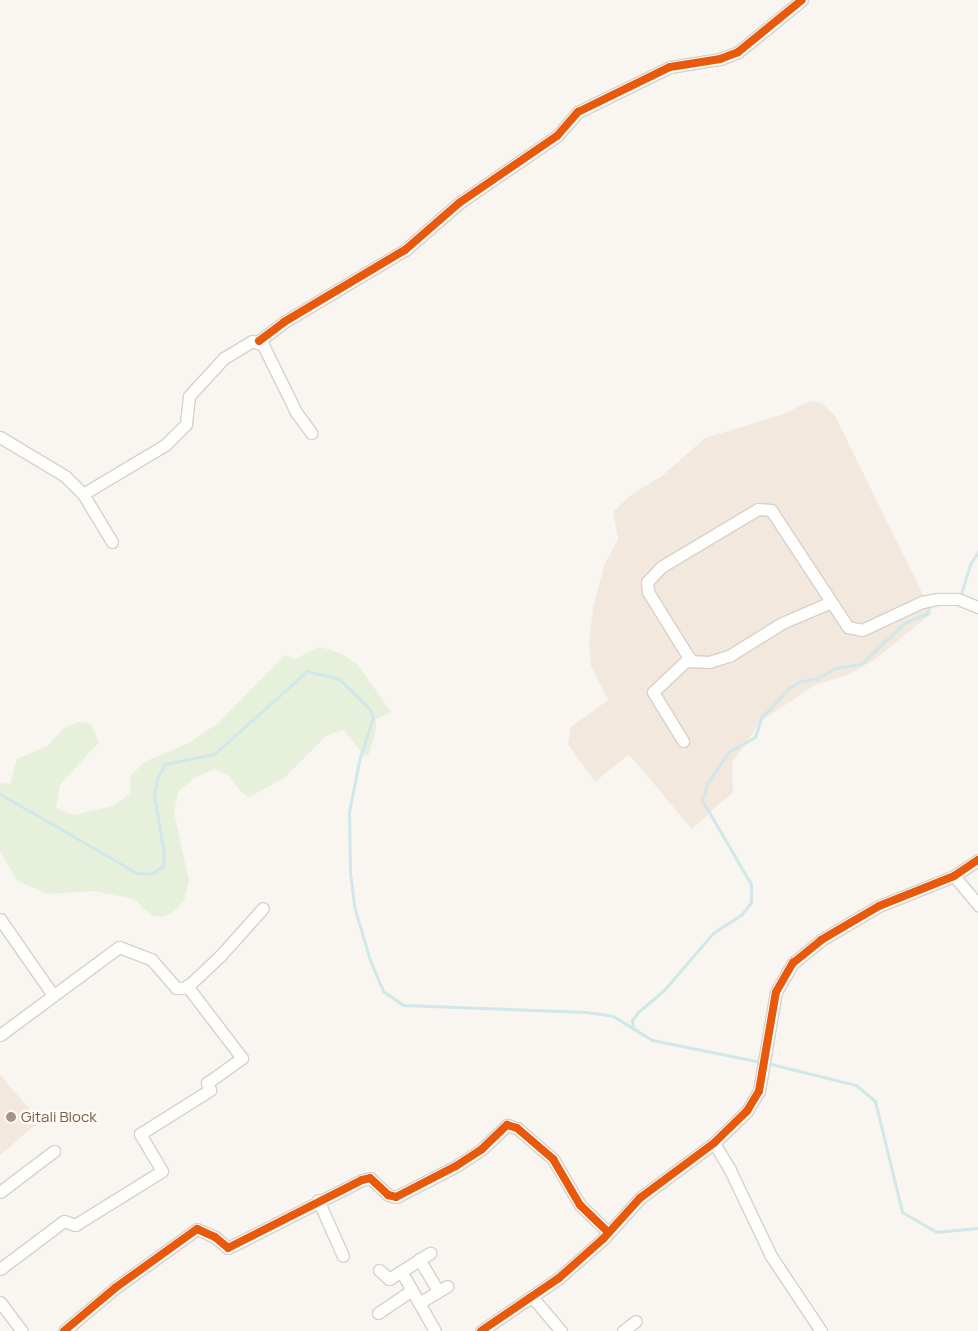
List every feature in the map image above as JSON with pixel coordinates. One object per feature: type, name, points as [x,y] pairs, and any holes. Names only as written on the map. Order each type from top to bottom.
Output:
[{"type":"street","points":[[83,494],[165,445],[184,427],[186,401],[213,369],[241,347],[259,341],[277,326],[405,250],[459,203],[557,136],[578,112],[670,67],[720,59],[738,52],[802,0]]},
{"type":"street","points":[[259,341],[281,376],[296,412],[311,433]]},
{"type":"street","points":[[0,436],[49,465],[83,494],[112,542]]},
{"type":"street","points":[[688,661],[686,652],[648,592],[647,582],[661,567],[758,509],[771,510],[848,627],[862,630],[922,602],[938,599],[958,599],[978,608]]},
{"type":"street","points":[[683,741],[653,692],[688,661],[709,662],[729,656],[782,622],[831,602]]},
{"type":"street","points":[[480,1331],[533,1298],[608,1232],[640,1198],[714,1143],[747,1111],[759,1091],[763,1053],[776,992],[793,963],[822,940],[879,906],[954,876],[978,860]]},
{"type":"street","points":[[954,876],[978,905]]},
{"type":"street","points":[[0,1035],[53,995],[123,947],[133,955],[151,960],[176,988],[187,986],[220,956],[263,908]]},
{"type":"street","points":[[0,919],[53,995]]},
{"type":"street","points":[[0,1269],[64,1221],[75,1225],[162,1171],[140,1134],[210,1090],[207,1083],[242,1058],[187,986]]},
{"type":"street","points":[[64,1331],[115,1288],[197,1229],[216,1238],[228,1248],[318,1200],[370,1178],[388,1195],[396,1197],[456,1166],[511,1125],[552,1159],[580,1204],[608,1232]]},
{"type":"street","points":[[714,1143],[730,1170],[771,1256],[821,1331]]},
{"type":"street","points":[[0,1192],[54,1151]]},
{"type":"street","points":[[318,1200],[343,1256]]},
{"type":"street","points":[[379,1270],[389,1279],[430,1253]]},
{"type":"street","points":[[419,1259],[443,1288],[419,1303]]},
{"type":"street","points":[[401,1271],[435,1331]]},
{"type":"street","points":[[378,1313],[412,1290]]},
{"type":"street","points":[[533,1298],[562,1331]]},
{"type":"street","points":[[0,1302],[22,1331]]},
{"type":"street","points":[[623,1331],[636,1321]]},
{"type":"shaded area","points":[[810,401],[821,403],[834,414],[932,613],[874,660],[848,675],[815,685],[761,721],[732,763],[733,792],[692,829],[628,755],[595,782],[568,744],[571,727],[608,700],[591,666],[589,643],[593,608],[605,563],[618,539],[613,512],[631,495],[662,476],[705,438],[781,415]]},
{"type":"shaded area","points":[[0,1075],[40,1121],[0,1155]]},
{"type":"green space","points":[[320,647],[340,653],[358,665],[391,712],[376,719],[376,729],[369,754],[365,756],[343,730],[327,735],[284,778],[249,797],[241,792],[229,776],[214,769],[194,778],[178,792],[174,813],[189,881],[184,901],[173,912],[162,917],[152,916],[134,899],[93,891],[47,894],[18,881],[0,852],[0,783],[10,784],[17,759],[47,746],[64,728],[79,722],[91,724],[99,742],[60,785],[56,808],[74,815],[113,806],[130,793],[131,775],[146,761],[189,743],[218,723],[285,655],[294,659]]},
{"type":"waterway","points":[[957,595],[961,594],[970,564],[978,552]]},
{"type":"waterway","points":[[633,1029],[632,1020],[638,1012],[664,990],[713,933],[742,914],[751,902],[751,884],[702,800],[708,782],[728,752],[755,737],[761,718],[790,687],[801,681],[816,679],[835,668],[861,664],[904,623],[926,614],[931,604]]},
{"type":"waterway","points":[[0,794],[137,873],[151,874],[163,866],[164,853],[154,796],[157,779],[165,764],[214,754],[307,671],[339,679],[369,708],[373,717],[359,761],[349,812],[350,872],[354,906],[370,960],[383,991],[403,1005],[586,1012],[613,1016],[652,1040],[761,1062]]},
{"type":"waterway","points":[[767,1063],[856,1085],[875,1101],[902,1212],[936,1232],[978,1228]]},
{"type":"cycle path","points":[[259,341],[284,322],[405,250],[459,203],[557,136],[578,112],[670,67],[720,59],[738,52],[802,0]]},
{"type":"cycle path","points":[[481,1331],[559,1278],[603,1239],[640,1198],[714,1143],[747,1111],[759,1091],[776,992],[793,963],[821,940],[879,906],[954,876],[978,860]]},
{"type":"cycle path","points":[[64,1331],[115,1288],[197,1229],[215,1237],[228,1248],[362,1180],[370,1178],[388,1195],[396,1197],[456,1166],[482,1149],[507,1125],[517,1128],[553,1159],[580,1205],[608,1232]]},
{"type":"place","name":"Gitali Block","points":[[11,1117]]}]
